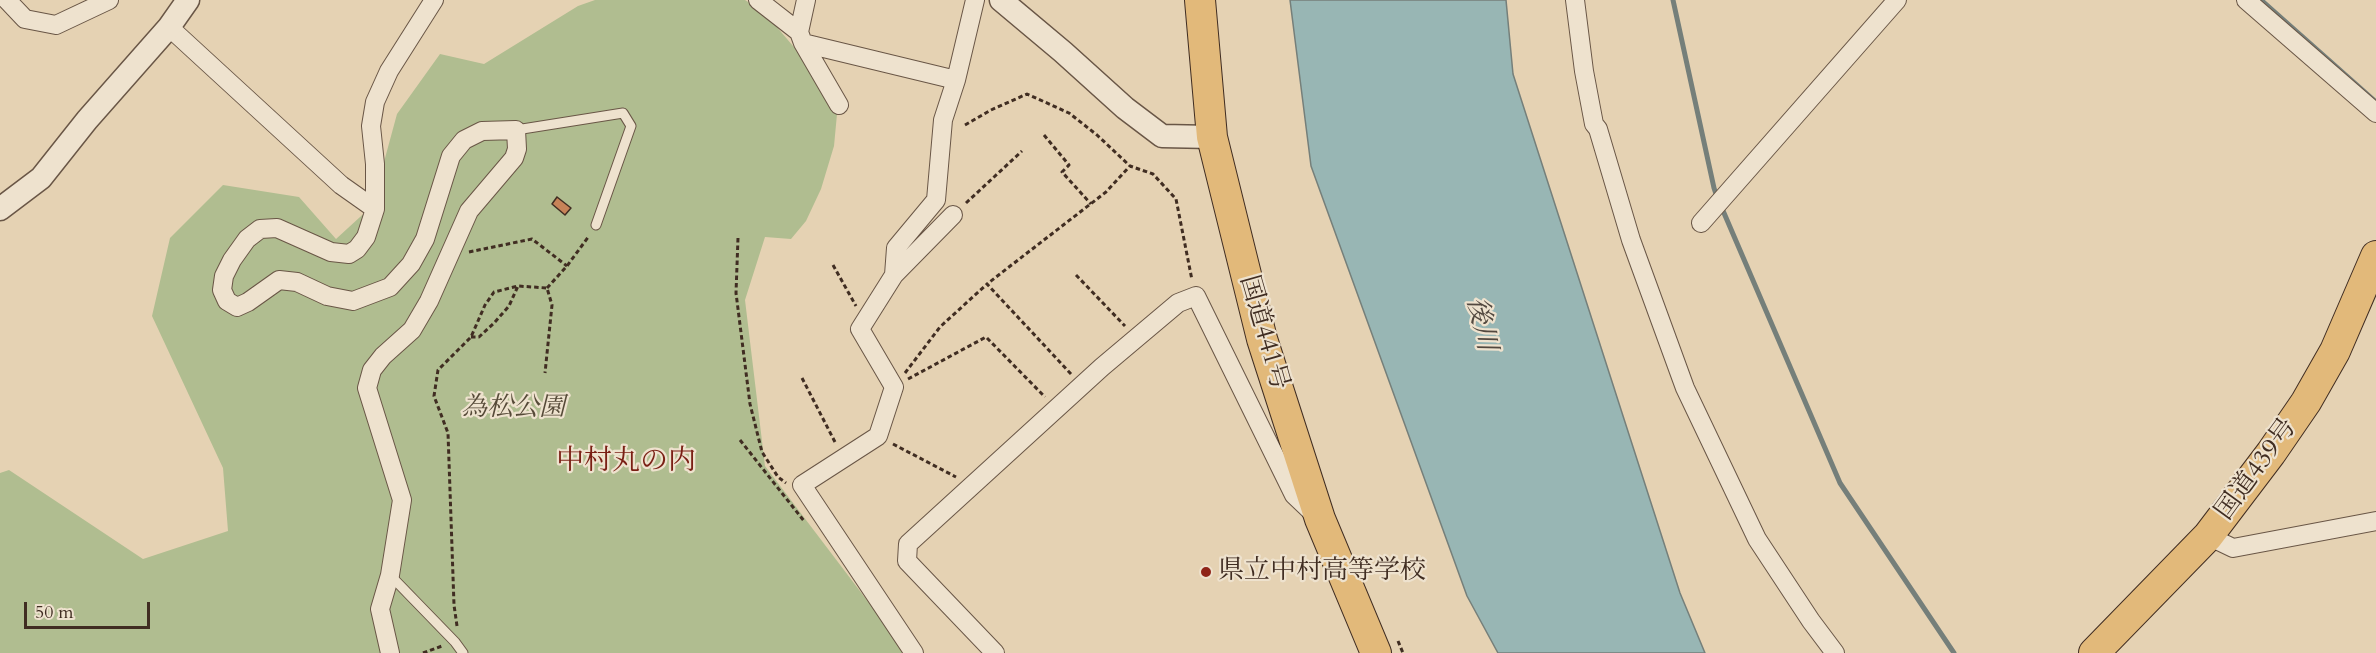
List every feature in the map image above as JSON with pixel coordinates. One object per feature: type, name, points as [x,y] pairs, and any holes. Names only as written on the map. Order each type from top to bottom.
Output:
[{"type":"highway","name":"国道441号","points":[[1200,0],[1212,137],[1262,339],[1320,519],[1385,643]]},
{"type":"highway","name":"国道439号","points":[[2094,653],[2208,536],[2306,402],[2335,351],[2376,256]]},
{"type":"street","points":[[8,0],[25,19],[56,25],[109,0]]},
{"type":"street","points":[[0,209],[11,203],[41,178],[87,120],[169,27],[188,0]]},
{"type":"street","points":[[390,653],[380,609],[390,575],[402,500],[366,388],[372,370],[383,356],[412,330],[429,301],[469,211],[514,158],[517,149],[516,130],[482,131],[464,140],[452,156],[425,239],[411,264],[390,287],[354,301],[327,296],[297,282],[279,280],[237,307],[227,301],[222,290],[224,276],[232,260],[247,239],[260,229],[277,228],[332,252],[349,254],[357,249],[366,237],[375,209],[375,164],[371,126],[375,102],[388,71],[434,0]]},
{"type":"street","points":[[758,0],[801,38],[839,105]]},
{"type":"street","points":[[801,38],[806,0]]},
{"type":"street","points":[[894,275],[896,248],[936,200],[943,120],[956,80],[975,0]]},
{"type":"street","points":[[1001,0],[1125,108],[1162,136],[1212,137]]},
{"type":"street","points":[[1575,0],[1584,71],[1594,124],[1598,129],[1631,240],[1685,388],[1756,539],[1835,653]]},
{"type":"street","points":[[1701,223],[1897,0]]},
{"type":"street","points":[[2246,0],[2376,113]]},
{"type":"street","points":[[169,27],[341,185],[375,209]]},
{"type":"street","points":[[801,38],[956,80]]},
{"type":"street","points":[[914,653],[802,485],[878,436],[894,387],[860,329],[894,275],[953,215]]},
{"type":"street","points":[[995,653],[908,561],[908,544],[1056,409],[1178,303],[1196,296],[1294,495],[1320,519]]},
{"type":"street","points":[[2208,536],[2233,548],[2376,521]]},
{"type":"lane","points":[[516,130],[623,113],[631,126],[596,225]]},
{"type":"lane","points":[[390,575],[462,652]]},
{"type":"path","points":[[964,125],[1027,94],[1069,113],[1130,166],[1153,174],[1176,199],[1196,296]]},
{"type":"path","points":[[1044,135],[1069,165],[1062,172],[1091,204]]},
{"type":"path","points":[[953,215],[1022,151]]},
{"type":"path","points":[[894,387],[940,327],[987,284],[1106,192],[1130,166]]},
{"type":"path","points":[[547,288],[567,266],[596,225]]},
{"type":"path","points":[[738,238],[737,304],[750,404],[762,452],[778,477],[790,485],[802,485]]},
{"type":"path","points":[[449,256],[532,239],[567,266]]},
{"type":"path","points":[[833,265],[864,321]]},
{"type":"path","points":[[1076,275],[1137,338]]},
{"type":"path","points":[[987,284],[1082,386]]},
{"type":"path","points":[[462,652],[454,605],[448,433],[434,396],[438,370],[471,337],[485,305],[494,292],[518,286],[547,288]]},
{"type":"path","points":[[471,337],[478,337],[494,323],[509,306],[518,286]]},
{"type":"path","points":[[545,373],[552,305],[547,288]]},
{"type":"path","points":[[894,387],[986,337],[1056,409]]},
{"type":"path","points":[[802,378],[843,459]]},
{"type":"path","points":[[878,436],[972,486]]},
{"type":"path","points":[[423,653],[455,642]]},
{"type":"path","points":[[1385,643],[1403,653]]},
{"type":"green space","name":"為松公園","points":[[595,0],[745,0],[764,12],[799,53],[832,100],[837,114],[834,146],[821,189],[806,221],[791,239],[765,237],[745,300],[765,466],[907,653],[0,653],[0,473],[9,470],[143,559],[228,531],[223,468],[152,316],[170,238],[223,185],[299,197],[336,239],[372,206],[397,114],[440,54],[484,64],[578,6]]},
{"type":"water","name":"後川","points":[[1290,0],[1506,0],[1513,74],[1680,593],[1705,653],[1498,653],[1467,596],[1311,166]]},
{"type":"building","points":[[557,197],[571,208],[565,215],[552,204]]},
{"type":"waterway","points":[[1673,0],[1717,197]]},
{"type":"waterway","points":[[2261,0],[2376,102]]},
{"type":"waterway","points":[[1721,206],[1840,483],[1954,653]]},
{"type":"place","name":"県立中村高等学校","points":[[1206,572]]},
{"type":"district","name":"中村丸の内","points":[[626,463]]}]
